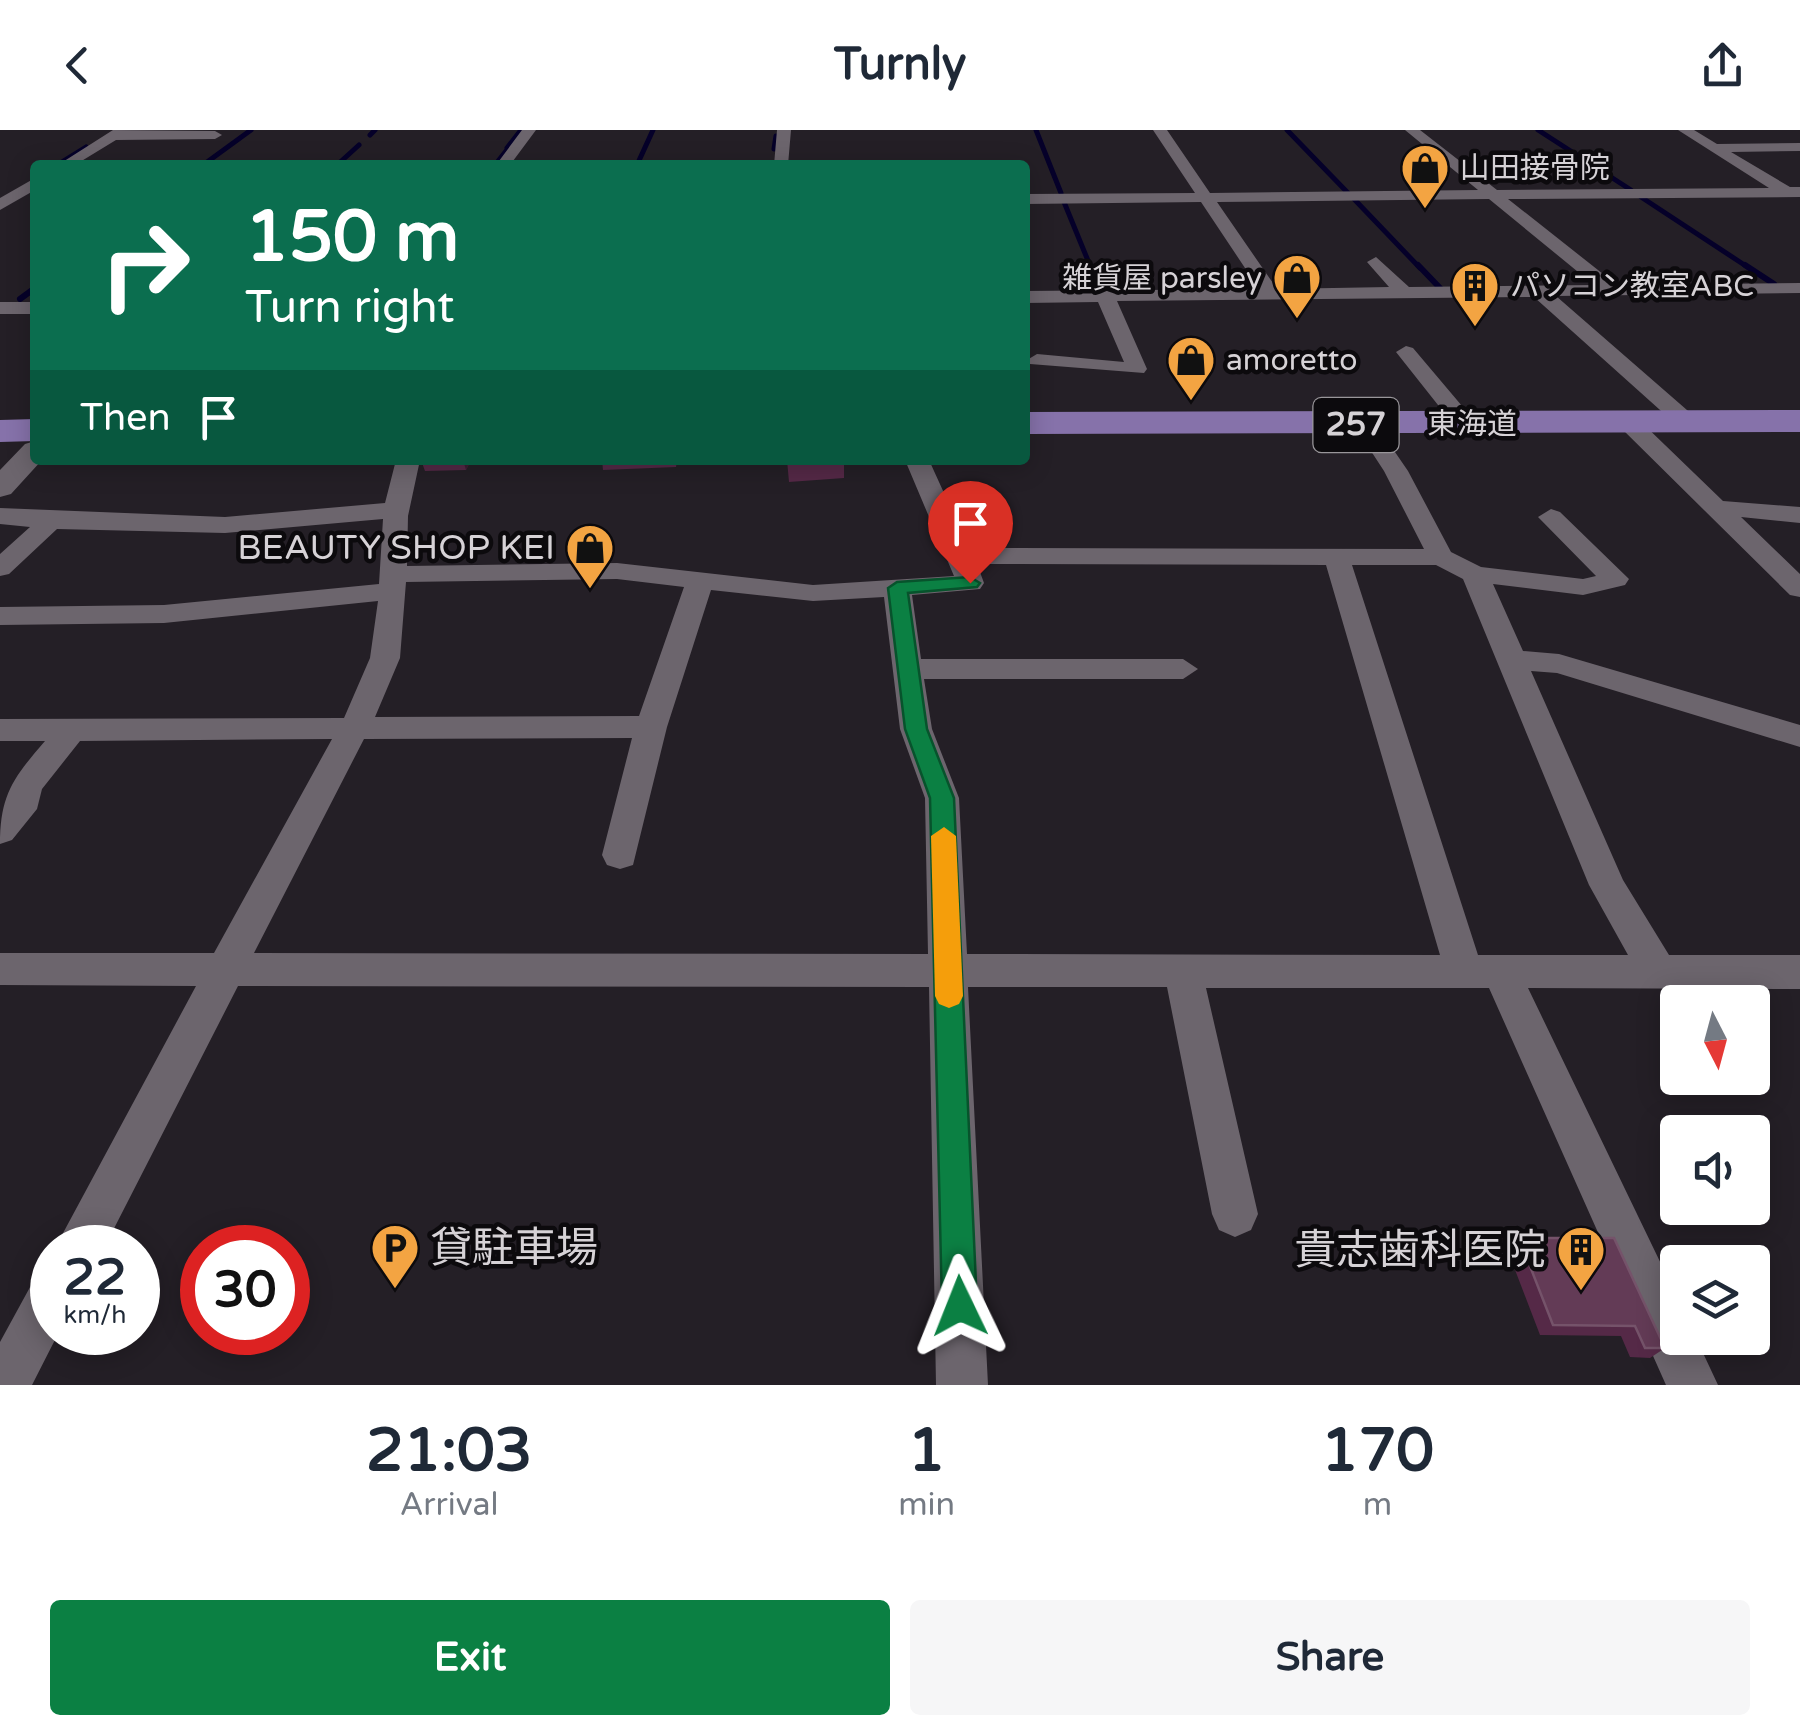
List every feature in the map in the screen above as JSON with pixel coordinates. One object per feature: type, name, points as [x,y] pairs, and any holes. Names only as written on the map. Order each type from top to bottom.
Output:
[{"type":"highway","name":"東海道","points":[[1030,424],[1800,421]]},
{"type":"highway","points":[[0,431],[30,430]]},
{"type":"street","points":[[507,160],[529,130]]},
{"type":"street","points":[[781,160],[784,130]]},
{"type":"street","points":[[1160,130],[1272,294]]},
{"type":"street","points":[[1412,130],[1612,290]]},
{"type":"street","points":[[1685,130],[1796,195]]},
{"type":"street","points":[[73,160],[118,133],[215,135]]},
{"type":"street","points":[[1714,148],[1800,147]]},
{"type":"street","points":[[0,206],[30,186]]},
{"type":"street","points":[[1030,199],[1796,195]]},
{"type":"street","points":[[0,206],[30,208]]},
{"type":"street","points":[[1376,262],[1403,292]]},
{"type":"street","points":[[1030,296],[1800,288]]},
{"type":"street","points":[[1539,291],[1686,422]]},
{"type":"street","points":[[1036,360],[1137,369],[1105,296]]},
{"type":"street","points":[[0,308],[30,308]]},
{"type":"street","points":[[1406,352],[1465,424]]},
{"type":"street","points":[[1628,422],[1800,589]]},
{"type":"street","points":[[1365,425],[1396,471],[1441,557]]},
{"type":"street","points":[[0,488],[30,455]]},
{"type":"street","points":[[90,1225],[353,728],[390,649],[395,510],[407,465]]},
{"type":"street","points":[[0,616],[137,616],[393,584],[420,572],[602,571],[812,593],[970,583],[962,556],[932,508],[919,465]]},
{"type":"street","points":[[1719,508],[1800,515]]},
{"type":"street","points":[[0,516],[50,522],[257,524],[395,510]]},
{"type":"street","points":[[962,556],[1441,557],[1474,574],[1583,587],[1615,579],[1550,517]]},
{"type":"street","points":[[0,568],[50,522]]},
{"type":"street","points":[[1336,556],[1482,972],[1692,1385]]},
{"type":"street","points":[[1474,574],[1607,884],[1658,972]]},
{"type":"street","points":[[620,855],[651,727],[700,581]]},
{"type":"street","points":[[897,588],[918,735],[941,788],[962,1385]]},
{"type":"street","points":[[1511,660],[1558,664],[1800,736]]},
{"type":"street","points":[[908,669],[1183,669]]},
{"type":"street","points":[[0,730],[651,727]]},
{"type":"street","points":[[0,831],[24,800],[25,788],[71,730]]},
{"type":"street","points":[[0,968],[1800,972]]},
{"type":"street","points":[[1183,971],[1235,1214]]},
{"type":"street","points":[[5,1385],[30,1338]]},
{"type":"building","name":"貴志歯科医院","points":[[1519,1238],[1614,1238],[1660,1337],[1660,1348],[1645,1348],[1635,1326],[1553,1325]]},
{"type":"waterway","points":[[210,160],[251,130]]},
{"type":"waterway","points":[[370,135],[375,130]]},
{"type":"waterway","points":[[507,148],[521,130]]},
{"type":"waterway","points":[[639,160],[653,130]]},
{"type":"waterway","points":[[1036,130],[1061,193]]},
{"type":"waterway","points":[[1287,130],[1348,193]]},
{"type":"waterway","points":[[1538,130],[1631,190]]},
{"type":"waterway","points":[[774,149],[776,136]]},
{"type":"waterway","points":[[342,160],[359,145]]},
{"type":"waterway","points":[[65,160],[86,147]]},
{"type":"waterway","points":[[499,160],[506,151]]},
{"type":"waterway","points":[[1641,197],[1749,268]]},
{"type":"waterway","points":[[1354,199],[1420,268]]},
{"type":"waterway","points":[[1064,202],[1091,268]]},
{"type":"waterway","points":[[1090,265],[1099,288]]},
{"type":"waterway","points":[[1418,265],[1440,288]]},
{"type":"waterway","points":[[1745,265],[1774,284]]},
{"type":"waterway","points":[[20,299],[30,292]]},
{"type":"slow traffic","points":[[944,836],[949,996]]},
{"type":"place","name":"山田接骨院","points":[[1425,210]]},
{"type":"place","name":"雑貨屋 parsley","points":[[1297,320]]},
{"type":"place","name":"パソコン教室ABC","points":[[1475,328]]},
{"type":"place","name":"amoretto","points":[[1191,402]]},
{"type":"place","name":"BEAUTY SHOP KEI","points":[[590,590]]},
{"type":"place","name":"貸駐車場","points":[[395,1290]]},
{"type":"place","name":"貴志歯科医院","points":[[1581,1292]]},
{"type":"route","points":[[960,1306],[942,798],[938,778],[916,729],[897,588],[970,583]]}]
